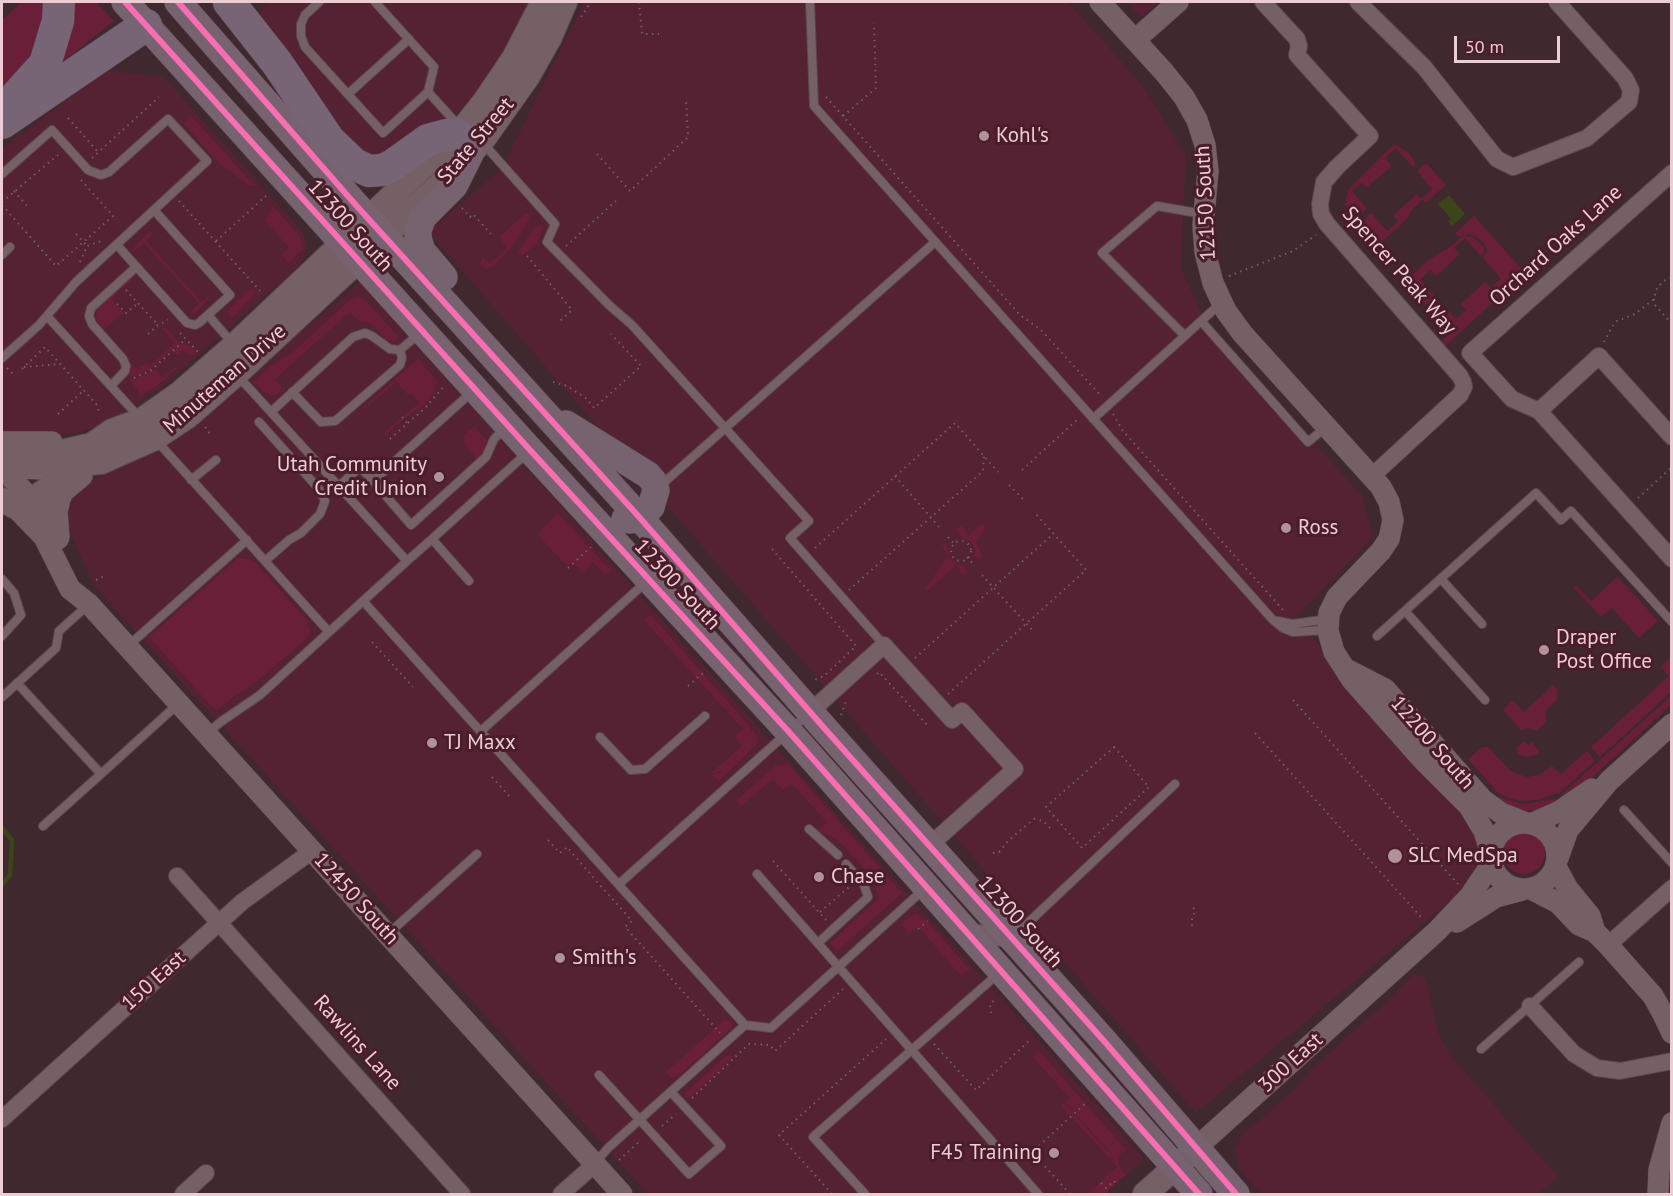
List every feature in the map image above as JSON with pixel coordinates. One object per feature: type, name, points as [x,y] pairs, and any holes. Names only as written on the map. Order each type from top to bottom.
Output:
[{"type":"highway","points":[[2,111],[45,64],[58,21],[59,2]]},
{"type":"highway","points":[[219,2],[224,13],[266,74],[308,149]]},
{"type":"highway","points":[[229,2],[277,63],[329,140],[354,164],[369,171],[383,170],[428,140],[447,135],[468,140]]},
{"type":"highway","points":[[2,123],[146,25]]},
{"type":"main road","name":"12300 South","points":[[126,2],[475,389],[789,732],[1199,1194]]},
{"type":"main road","name":"12300 South","points":[[178,2],[376,227],[640,518],[1236,1194]]},
{"type":"main road","name":"State Street","points":[[350,251],[468,140],[528,76],[553,9]]},
{"type":"main road","points":[[468,140],[454,186],[423,217],[418,238],[422,251],[458,295],[470,319],[472,333]]},
{"type":"main road","name":"Minuteman Drive","points":[[148,429],[180,394],[235,345],[350,251]]},
{"type":"main road","name":"Minuteman Drive","points":[[89,463],[148,429],[188,416],[236,374],[350,251]]},
{"type":"main road","points":[[537,406],[648,475],[654,482],[656,490],[651,507],[640,518],[630,520],[620,518],[554,474]]},
{"type":"main road","points":[[2,467],[11,456],[53,454],[92,445],[107,426]]},
{"type":"main road","name":"Minuteman Drive","points":[[107,426],[148,429]]},
{"type":"main road","points":[[16,502],[65,478],[89,463]]},
{"type":"main road","name":"300 East","points":[[1145,1194],[1196,1148]]},
{"type":"street","name":"12150 South","points":[[1100,2],[1176,86],[1197,120],[1208,164],[1204,214],[1205,252],[1221,303],[1236,326],[1371,477],[1389,502],[1393,520],[1385,545],[1337,597],[1328,624]]},
{"type":"street","points":[[1135,40],[1178,2]]},
{"type":"street","name":"Spencer Peak Way","points":[[1263,2],[1297,39],[1299,46],[1297,55],[1370,136],[1324,182],[1320,204],[1321,214],[1330,228],[1460,376],[1464,387],[1460,395],[1371,477]]},
{"type":"street","points":[[1358,2],[1424,67],[1497,159],[1513,167],[1587,138],[1629,102],[1631,90],[1625,78],[1557,2]]},
{"type":"street","name":"Orchard Oaks Lane","points":[[1539,411],[1512,399],[1470,353],[1671,173]]},
{"type":"street","points":[[1671,437],[1599,356],[1539,411],[1671,559]]},
{"type":"street","name":"Minuteman Drive","points":[[2,442],[41,444],[75,440],[107,426]]},
{"type":"street","points":[[59,540],[57,512],[63,492],[89,463]]},
{"type":"street","name":"Minuteman Drive","points":[[2,467],[41,469],[89,463]]},
{"type":"street","name":"12450 South","points":[[2,467],[16,502],[44,537],[70,589],[89,604],[622,1194]]},
{"type":"street","name":"12450 South","points":[[16,502],[48,520],[89,604]]},
{"type":"street","name":"12200 South","points":[[1328,624],[1334,652],[1339,662],[1352,680],[1422,759],[1469,806],[1484,831],[1492,859]]},
{"type":"street","points":[[810,712],[884,645],[952,720],[962,711],[1015,769],[930,845]]},
{"type":"street","name":"12200 South","points":[[1339,662],[1353,674],[1385,689],[1483,800],[1501,813],[1528,823]]},
{"type":"street","points":[[1527,889],[1546,881],[1557,862],[1568,830],[1609,781],[1671,724]]},
{"type":"street","points":[[1602,939],[1579,925],[1558,903],[1527,889],[1506,884],[1495,871],[1492,859],[1493,846],[1502,831],[1509,826],[1528,823],[1560,811],[1609,781]]},
{"type":"street","points":[[1528,823],[1538,826],[1551,836],[1555,843],[1557,862],[1568,889],[1590,916],[1602,939],[1653,996],[1671,1033]]},
{"type":"street","name":"150 East","points":[[2,1119],[219,922],[266,883],[312,851]]},
{"type":"street","name":"300 East","points":[[1196,1148],[1437,931],[1470,896],[1492,859]]},
{"type":"street","name":"Rawlins Lane","points":[[177,876],[462,1194]]},
{"type":"street","points":[[1602,939],[1671,888]]},
{"type":"street","name":"300 East","points":[[1437,931],[1458,921],[1496,897],[1527,889]]},
{"type":"street","points":[[1530,1006],[1574,1054],[1597,1068],[1620,1071],[1671,1061]]},
{"type":"street","points":[[1659,1194],[1659,1170],[1670,1136]]},
{"type":"street","points":[[561,1194],[595,1164]]},
{"type":"street","points":[[183,1194],[206,1173]]},
{"type":"lane","points":[[319,2],[305,15],[301,24],[301,36],[305,47],[383,133],[428,92],[435,67],[375,2]]},
{"type":"lane","points":[[810,2],[814,106],[1273,620],[1293,624],[1328,624]]},
{"type":"lane","points":[[348,94],[409,39]]},
{"type":"lane","points":[[428,92],[468,140],[555,224],[547,242],[632,325],[809,521],[790,538],[884,645]]},
{"type":"lane","points":[[2,174],[52,130],[83,166],[101,176],[168,119],[207,161],[76,282],[39,325],[2,358]]},
{"type":"lane","points":[[1185,336],[1102,253],[1157,206],[1204,214]]},
{"type":"lane","points":[[117,246],[187,323],[195,325],[230,295],[154,210]]},
{"type":"lane","points":[[656,490],[935,242]]},
{"type":"lane","points":[[2,255],[10,247]]},
{"type":"lane","points":[[111,386],[126,366],[89,316],[91,308],[136,267]]},
{"type":"lane","points":[[1093,419],[1221,303]]},
{"type":"lane","points":[[208,315],[235,345]]},
{"type":"lane","points":[[47,316],[329,632]]},
{"type":"lane","points":[[1201,321],[1308,442],[1326,426]]},
{"type":"lane","points":[[271,412],[358,334],[364,333],[372,336],[390,349],[400,350],[423,331]]},
{"type":"lane","points":[[292,392],[321,422],[335,421],[400,365],[402,358],[400,350]]},
{"type":"lane","points":[[236,374],[407,561]]},
{"type":"lane","points":[[373,481],[475,389]]},
{"type":"lane","points":[[259,422],[319,489],[326,501],[320,514],[301,533],[289,540],[265,561]]},
{"type":"lane","points":[[339,486],[360,467],[411,525],[486,457],[494,439],[508,425]]},
{"type":"lane","points":[[206,734],[260,695],[531,450]]},
{"type":"lane","points":[[191,480],[216,460]]},
{"type":"lane","points":[[1377,636],[1536,493],[1561,520],[1571,511],[1671,622]]},
{"type":"lane","points":[[432,539],[469,581]]},
{"type":"lane","points":[[127,647],[247,540]]},
{"type":"lane","points":[[2,579],[14,593],[21,615],[2,636]]},
{"type":"lane","points":[[1441,579],[1482,624]]},
{"type":"lane","points":[[481,731],[649,580]]},
{"type":"lane","points":[[363,601],[745,1025],[771,1028],[926,887],[956,907]]},
{"type":"lane","points":[[2,698],[56,648],[59,631],[89,604]]},
{"type":"lane","points":[[1405,611],[1485,700]]},
{"type":"lane","points":[[17,683],[101,774]]},
{"type":"lane","points":[[43,826],[179,704]]},
{"type":"lane","points":[[619,884],[810,712]]},
{"type":"lane","points":[[600,737],[631,770],[645,770],[705,716]]},
{"type":"lane","points":[[971,920],[994,941],[1001,942],[1012,938],[1175,784]]},
{"type":"lane","points":[[1624,810],[1671,863]]},
{"type":"lane","points":[[809,829],[838,855]]},
{"type":"lane","points":[[388,935],[477,854]]},
{"type":"lane","points":[[818,943],[868,897],[864,885],[846,864]]},
{"type":"lane","points":[[758,874],[1038,1194]]},
{"type":"lane","points":[[1481,1049],[1579,962]]},
{"type":"lane","points":[[865,1194],[813,1137],[1001,970]]},
{"type":"lane","points":[[595,1164],[608,1148],[745,1025]]},
{"type":"lane","points":[[599,1075],[689,1174],[721,1146],[671,1092]]},
{"type":"path","points":[[553,9],[591,2]]},
{"type":"path","points":[[639,2],[642,34],[659,34]]},
{"type":"path","points":[[843,116],[876,88],[874,23]]},
{"type":"path","points":[[75,174],[159,97]]},
{"type":"path","points":[[826,97],[1020,315],[1041,330],[1108,405],[1123,431],[1287,614]]},
{"type":"path","points":[[597,154],[630,190],[688,138],[686,100]]},
{"type":"path","points":[[68,118],[98,152]]},
{"type":"path","points":[[57,154],[75,174],[112,216],[56,267],[2,204],[57,154]]},
{"type":"path","points":[[14,191],[28,207]]},
{"type":"path","points":[[216,242],[266,196]]},
{"type":"path","points":[[177,199],[260,291]]},
{"type":"path","points":[[564,248],[616,201]]},
{"type":"path","points":[[458,204],[470,217],[473,214],[490,234]]},
{"type":"path","points":[[1213,283],[1293,251],[1330,228]]},
{"type":"path","points":[[76,234],[87,246]]},
{"type":"path","points":[[80,262],[87,246],[104,240]]},
{"type":"path","points":[[527,256],[572,310],[558,322]]},
{"type":"path","points":[[1671,277],[1659,286],[1654,299],[1655,305],[1671,324]]},
{"type":"path","points":[[124,288],[158,326]]},
{"type":"path","points":[[1600,346],[1617,321],[1635,314],[1654,299]]},
{"type":"path","points":[[117,304],[126,313],[138,303]]},
{"type":"path","points":[[148,334],[168,319],[199,353]]},
{"type":"path","points":[[553,382],[567,386],[587,399],[594,408],[640,366],[611,333]]},
{"type":"path","points":[[120,376],[137,378],[150,371],[186,339]]},
{"type":"path","points":[[60,364],[23,368],[45,347],[97,405],[107,426]]},
{"type":"path","points":[[390,439],[445,385]]},
{"type":"path","points":[[58,414],[84,390]]},
{"type":"path","points":[[414,409],[418,413]]},
{"type":"path","points":[[1022,470],[1082,415]]},
{"type":"path","points":[[402,417],[407,423]]},
{"type":"path","points":[[814,549],[955,423],[998,471]]},
{"type":"path","points":[[203,425],[210,434]]},
{"type":"path","points":[[856,596],[849,590],[983,471],[984,456]]},
{"type":"path","points":[[1634,501],[1671,467]]},
{"type":"path","points":[[895,476],[939,527]]},
{"type":"path","points":[[1009,485],[1023,499]]},
{"type":"path","points":[[945,696],[1086,570],[1035,513]]},
{"type":"path","points":[[913,660],[1053,533]]},
{"type":"path","points":[[948,537],[954,544]]},
{"type":"path","points":[[961,541],[967,544],[970,552],[967,557],[962,560],[953,557],[951,551],[954,544],[961,541]]},
{"type":"path","points":[[568,567],[591,547]]},
{"type":"path","points":[[772,549],[856,646],[825,676],[812,681]]},
{"type":"path","points":[[967,557],[974,565]]},
{"type":"path","points":[[982,575],[1035,632]]},
{"type":"path","points":[[96,580],[104,576]]},
{"type":"path","points":[[372,642],[413,687]]},
{"type":"path","points":[[688,686],[704,672]]},
{"type":"path","points":[[871,679],[879,672],[929,727]]},
{"type":"path","points":[[841,715],[846,702],[854,694]]},
{"type":"path","points":[[1293,700],[1458,884]]},
{"type":"path","points":[[1256,733],[1421,917]]},
{"type":"path","points":[[1114,747],[1149,788],[1082,849],[1046,807],[1114,747]]},
{"type":"path","points":[[492,777],[509,796]]},
{"type":"path","points":[[993,853],[999,852],[1009,840],[1034,819],[1043,821],[1052,830]]},
{"type":"path","points":[[549,840],[560,853],[567,847],[632,921],[625,927],[722,1035]]},
{"type":"path","points":[[773,861],[826,920]]},
{"type":"path","points":[[819,913],[858,879]]},
{"type":"path","points":[[1192,903],[1195,912],[1192,926]]},
{"type":"path","points":[[918,929],[929,920]]},
{"type":"path","points":[[690,1100],[749,1044],[770,1045],[775,1051],[846,987],[848,989]]},
{"type":"path","points":[[991,1013],[990,1005],[996,998]]},
{"type":"path","points":[[832,1194],[779,1135],[890,1035]]},
{"type":"path","points":[[933,1043],[976,1090],[1031,1040]]},
{"type":"path","points":[[1070,1194],[1032,1152],[1087,1102]]},
{"type":"path","points":[[660,1129],[676,1114]]},
{"type":"path","points":[[619,1160],[644,1138]]},
{"type":"path","points":[[1101,1183],[1106,1188],[1113,1181],[1118,1186]]},
{"type":"shaded area","points":[[22,2],[49,2],[29,58],[2,90],[2,20]]},
{"type":"shaded area","points":[[71,2],[96,2],[114,21],[46,75]]},
{"type":"shaded area","points":[[267,2],[529,2],[522,22],[468,103],[399,169],[370,171],[255,19]]},
{"type":"shaded area","points":[[584,2],[1068,2],[1139,81],[1186,155],[1181,269],[1210,331],[1362,495],[1373,537],[1296,618],[1480,831],[1473,882],[1196,1113],[428,232],[502,168]]},
{"type":"shaded area","points":[[1126,2],[1159,2],[1141,18]]},
{"type":"shaded area","points":[[104,70],[164,77],[302,231],[306,242],[306,253],[298,267],[166,384],[107,423],[78,433],[57,436],[2,437],[2,148]]},
{"type":"shaded area","points":[[191,116],[254,185],[248,185],[217,161],[184,124]]},
{"type":"shaded area","points":[[1396,145],[1408,152],[1416,164],[1413,167],[1396,148],[1385,158],[1392,166],[1366,188],[1362,183],[1352,191],[1367,209],[1352,222],[1345,204],[1348,190],[1391,147]]},
{"type":"shaded area","points":[[1426,163],[1446,185],[1426,202],[1422,200],[1410,212],[1407,219],[1377,246],[1374,246],[1357,227],[1358,225],[1371,213],[1387,231],[1398,222],[1393,215],[1417,194],[1421,199],[1432,189],[1417,171]]},
{"type":"shaded area","points":[[1449,195],[1465,214],[1452,226],[1448,221],[1451,219],[1438,204]]},
{"type":"shaded area","points":[[272,205],[301,238],[303,249],[288,263],[282,255],[289,248],[265,220],[271,213]]},
{"type":"shaded area","points":[[526,213],[530,215],[528,221],[512,247],[493,266],[486,269],[480,264],[482,256],[490,264],[507,248],[499,237]]},
{"type":"shaded area","points":[[1474,216],[1525,273],[1444,347],[1441,342],[1451,332],[1431,309],[1439,302],[1456,319],[1466,310],[1461,304],[1485,282],[1491,288],[1501,279],[1483,258],[1487,250],[1483,242],[1469,234],[1459,237],[1455,233]]},
{"type":"shaded area","points":[[540,224],[543,226],[538,242],[523,255],[518,252],[530,234]]},
{"type":"shaded area","points":[[151,230],[153,234],[146,241],[201,302],[212,295],[194,314],[191,311],[199,303],[144,243],[134,251],[132,250]]},
{"type":"shaded area","points":[[1463,236],[1473,237],[1484,248],[1484,253],[1481,256],[1465,238],[1454,248],[1460,254],[1436,276],[1430,270],[1420,280],[1435,297],[1427,305],[1406,281],[1427,261]]},
{"type":"shaded area","points":[[131,277],[132,280],[111,299],[123,313],[103,330],[96,320],[97,307]]},
{"type":"shaded area","points":[[360,282],[1145,1159],[1106,1194],[648,1194],[95,587],[64,520],[64,502],[84,482],[169,444]]},
{"type":"shaded area","points":[[251,288],[255,293],[232,318],[227,311]]},
{"type":"shaded area","points":[[358,297],[366,301],[399,337],[393,341],[387,339],[374,326],[359,321],[350,312],[275,379],[282,388],[277,394],[264,393],[254,382],[271,366],[292,353],[350,300]]},
{"type":"shaded area","points":[[161,327],[168,329],[179,343],[192,347],[196,353],[193,356],[183,351],[179,355],[171,350],[150,370],[136,377],[128,375],[132,364],[137,369],[147,363],[150,366],[175,343]]},
{"type":"shaded area","points":[[418,359],[438,382],[436,392],[420,408],[395,426],[388,437],[384,433],[419,403],[417,399],[411,393],[408,395],[397,382],[363,408]]},
{"type":"shaded area","points":[[176,366],[177,368],[158,385],[141,395],[129,378],[136,379],[155,369],[163,378]]},
{"type":"shaded area","points":[[474,426],[487,440],[482,455],[477,459],[465,445],[464,435]]},
{"type":"shaded area","points":[[558,513],[611,571],[605,575],[593,562],[583,572],[572,562],[567,566],[537,534]]},
{"type":"shaded area","points":[[982,524],[986,528],[976,542],[982,556],[978,560],[974,555],[975,549],[972,542],[961,537],[956,530],[962,525],[968,536]]},
{"type":"shaded area","points":[[943,542],[948,547],[949,557],[955,563],[965,567],[967,573],[962,576],[957,565],[927,591],[925,589],[947,557]]},
{"type":"shaded area","points":[[238,558],[250,559],[257,564],[306,619],[310,632],[305,640],[257,681],[216,711],[149,637]]},
{"type":"shaded area","points":[[1616,578],[1619,578],[1658,621],[1639,638],[1612,608],[1601,617],[1574,588],[1577,586],[1591,601]]},
{"type":"shaded area","points":[[651,615],[751,728],[749,735],[752,730],[758,737],[756,745],[719,781],[712,775],[724,770],[710,774],[742,746],[735,737],[743,729],[643,619]]},
{"type":"shaded area","points":[[1671,657],[1671,692],[1600,757],[1591,747],[1669,676],[1661,667]]},
{"type":"shaded area","points":[[1553,685],[1558,690],[1557,700],[1546,710],[1546,722],[1536,731],[1528,728],[1521,730],[1503,710],[1513,700],[1524,712]]},
{"type":"shaded area","points":[[1671,696],[1671,705],[1576,792],[1562,798],[1561,795]]},
{"type":"shaded area","points":[[1524,741],[1528,745],[1532,742],[1539,754],[1526,757],[1518,754],[1517,748]]},
{"type":"shaded area","points":[[1482,747],[1488,747],[1512,772],[1527,777],[1539,775],[1552,766],[1561,774],[1587,751],[1595,761],[1559,793],[1536,800],[1522,801],[1508,798],[1496,791],[1468,759]]},
{"type":"shaded area","points":[[788,764],[902,893],[837,951],[830,943],[879,898],[873,878],[838,840],[818,831],[827,822],[792,784],[783,790],[773,779],[740,807],[737,800],[776,765]]},
{"type":"shaded area","points":[[1500,797],[1523,804],[1555,799],[1557,802],[1545,809],[1521,811],[1512,809],[1497,799]]},
{"type":"shaded area","points":[[1524,832],[1539,838],[1545,853],[1539,868],[1524,874],[1509,868],[1503,853],[1509,838]]},
{"type":"shaded area","points":[[915,913],[924,918],[969,969],[961,976],[918,926],[909,933],[901,924]]},
{"type":"shaded area","points":[[1414,973],[1424,978],[1427,984],[1438,1032],[1450,1055],[1558,1177],[1538,1194],[1262,1194],[1242,1173],[1237,1163],[1235,1150],[1241,1137],[1292,1091],[1316,1065],[1391,998]]},
{"type":"shaded area","points":[[724,1020],[730,1021],[733,1027],[678,1076],[671,1078],[666,1072]]},
{"type":"shaded area","points":[[1039,1051],[1126,1150],[1119,1155],[1118,1165],[1125,1175],[1104,1194],[1092,1194],[1091,1191],[1117,1167],[1112,1160],[1113,1156],[1066,1103],[1069,1097],[1033,1057]]},
{"type":"shaded area","points":[[726,1056],[731,1056],[731,1059],[690,1098],[685,1097],[685,1093]]},
{"type":"shaded area","points":[[1064,1103],[1112,1156],[1111,1160],[1061,1106]]},
{"type":"waterway","points":[[2,828],[12,840],[10,875],[2,885]]},
{"type":"cycle path","points":[[125,2],[530,450],[789,732],[1199,1194]]},
{"type":"cycle path","points":[[178,2],[354,203],[640,518],[1104,1041],[1236,1194]]},
{"type":"place","name":"Kohl's","points":[[984,136]]},
{"type":"place","name":"Utah Community Credit Union","points":[[439,477]]},
{"type":"place","name":"Ross","points":[[1286,528]]},
{"type":"place","name":"Draper Post Office","points":[[1544,650]]},
{"type":"place","name":"TJ Maxx","points":[[432,743]]},
{"type":"place","name":"SLC MedSpa","points":[[1395,856]]},
{"type":"place","name":"Chase","points":[[819,877]]},
{"type":"place","name":"Smith's","points":[[560,958]]},
{"type":"place","name":"F45 Training","points":[[1054,1153]]}]
